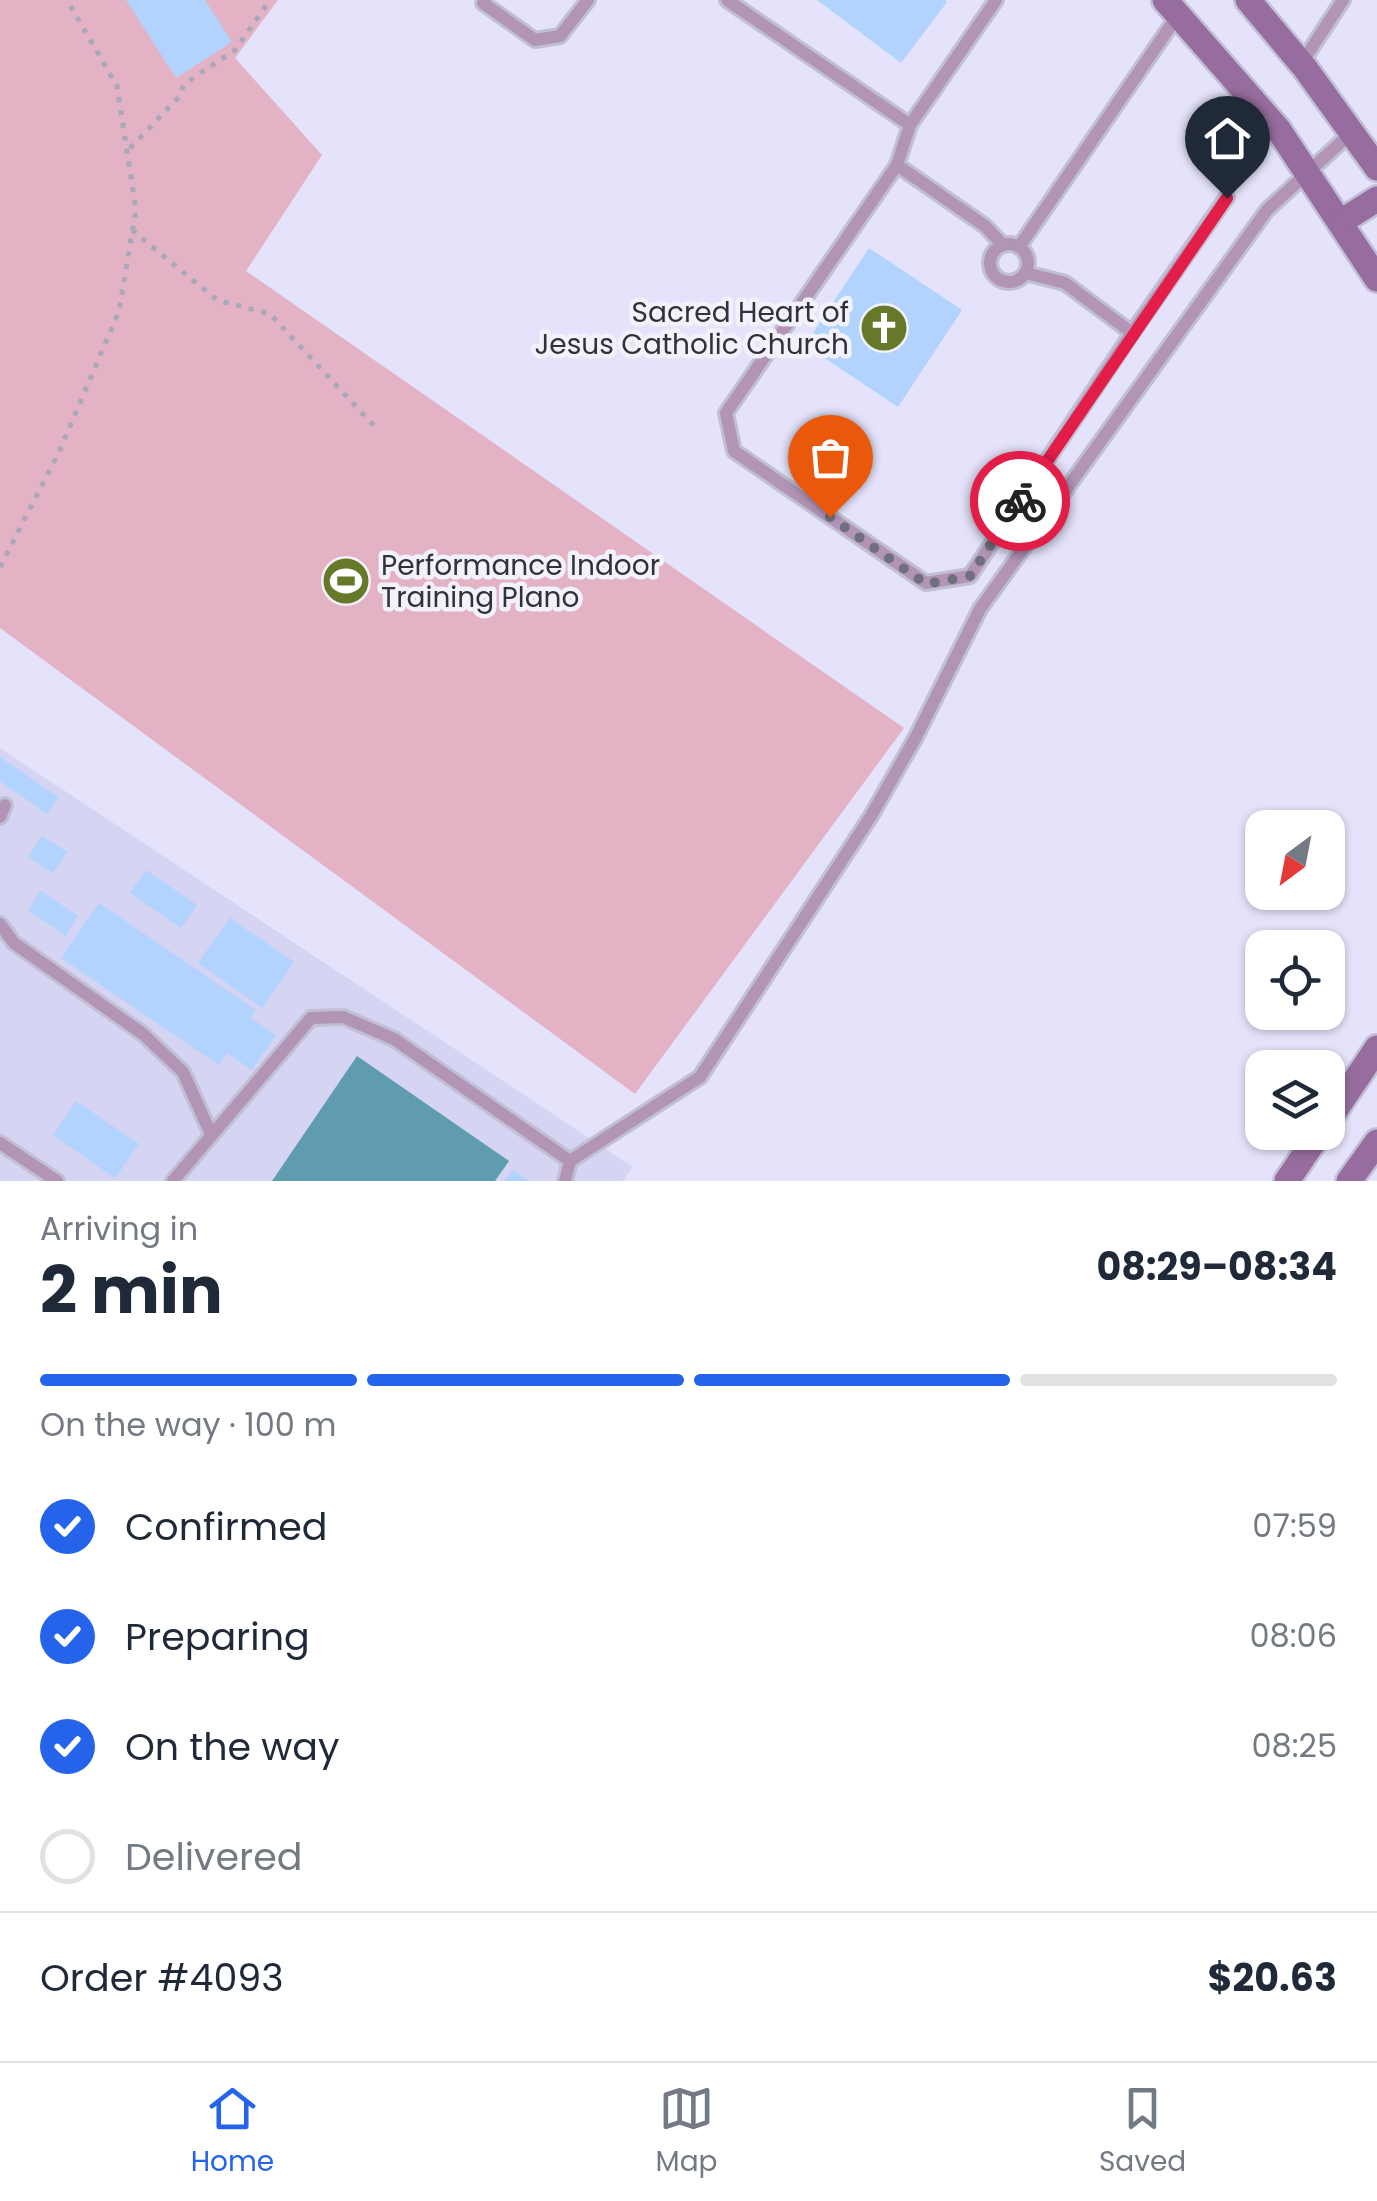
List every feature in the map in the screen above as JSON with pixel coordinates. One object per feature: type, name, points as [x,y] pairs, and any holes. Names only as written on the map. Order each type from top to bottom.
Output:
[{"type":"main road","points":[[1248,0],[1301,64],[1377,168]]},
{"type":"main road","points":[[1171,7],[1244,86],[1307,169],[1377,279]]},
{"type":"main road","points":[[1342,222],[1377,199]]},
{"type":"main road","points":[[1345,1096],[1377,1048]]},
{"type":"main road","points":[[1349,1181],[1377,1142]]},
{"type":"main road","points":[[1287,1181],[1308,1150]]},
{"type":"lane","points":[[485,0],[482,3],[535,40],[560,36],[588,0]]},
{"type":"lane","points":[[727,0],[910,125]]},
{"type":"lane","points":[[996,0],[910,125],[897,165],[726,414],[734,450],[926,584],[970,576],[1227,198]]},
{"type":"lane","points":[[1301,64],[1343,0]]},
{"type":"lane","points":[[1020,246],[1171,7]]},
{"type":"lane","points":[[565,1181],[570,1161],[700,1077],[870,816],[916,738],[980,609],[1267,210],[1307,169],[1352,132]]},
{"type":"lane","points":[[897,165],[985,226],[1003,244],[1020,246]]},
{"type":"lane","points":[[1003,244],[991,257],[994,274],[1010,282],[1026,273],[1065,283],[1132,333]]},
{"type":"lane","points":[[1020,246],[1028,260],[1026,273]]},
{"type":"lane","points":[[0,924],[14,943],[143,1034],[183,1072],[210,1132]]},
{"type":"lane","points":[[172,1181],[310,1018],[342,1017],[394,1038],[570,1161]]},
{"type":"lane","points":[[0,1143],[57,1181]]},
{"type":"path","points":[[0,566],[59,452],[119,311],[136,210],[130,148],[117,86],[67,0]]},
{"type":"path","points":[[130,148],[179,97],[184,84],[235,50],[267,1]]},
{"type":"path","points":[[132,230],[216,300],[270,314],[376,428]]},
{"type":"shaded area","name":"Performance Indoor Training Plano","points":[[0,0],[278,0],[235,58],[322,155],[246,271],[904,728],[635,1094],[0,628]]},
{"type":"shaded area","points":[[0,748],[633,1167],[623,1181],[0,1181]]},
{"type":"shaded area","points":[[357,1056],[509,1161],[495,1181],[272,1181]]},
{"type":"building","points":[[126,0],[205,0],[232,42],[176,78]]},
{"type":"building","points":[[817,0],[945,0],[947,2],[901,63]]},
{"type":"building","name":"Sacred Heart of Jesus Catholic Church","points":[[869,248],[962,310],[898,407],[805,345]]},
{"type":"building","points":[[0,757],[58,797],[47,814],[0,781]]},
{"type":"building","points":[[42,836],[67,852],[53,873],[28,857]]},
{"type":"building","points":[[146,870],[197,905],[181,928],[130,893]]},
{"type":"building","points":[[41,891],[78,916],[66,936],[28,910]]},
{"type":"building","points":[[99,903],[256,1010],[250,1018],[276,1035],[252,1070],[227,1053],[219,1065],[61,958]]},
{"type":"building","points":[[230,918],[294,962],[262,1008],[198,963]]},
{"type":"building","points":[[76,1101],[139,1144],[115,1178],[53,1135]]},
{"type":"building","points":[[513,1169],[529,1181],[504,1181]]},
{"type":"way so far","points":[[830,517],[926,584],[970,576],[1020,501]]},
{"type":"place","name":"Sacred Heart of Jesus Catholic Church","points":[[884,328]]},
{"type":"place","name":"Performance Indoor Training Plano","points":[[346,581]]},
{"type":"route","points":[[1020,501],[1227,198]]}]
